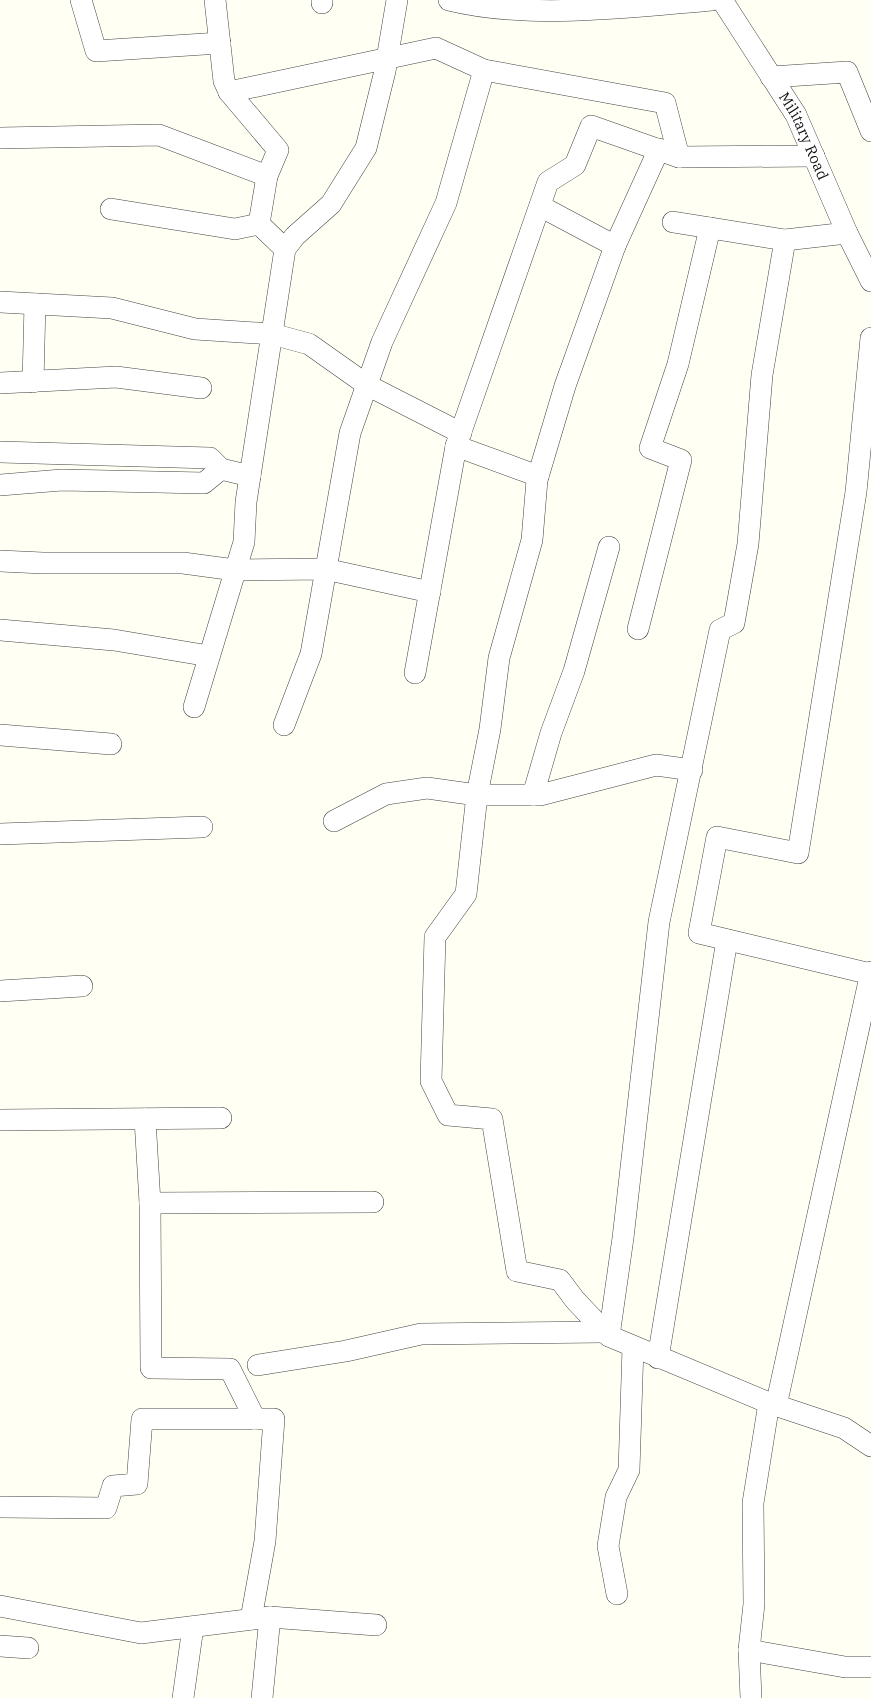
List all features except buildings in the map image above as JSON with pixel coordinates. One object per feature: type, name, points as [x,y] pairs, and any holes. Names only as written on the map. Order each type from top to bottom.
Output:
[{"type":"street","points":[[81,0],[96,51],[220,43]]},
{"type":"street","points":[[215,0],[224,81],[229,92],[278,150],[267,176],[260,224]]},
{"type":"street","points":[[194,707],[244,542],[250,476],[285,249],[295,236],[331,204],[366,148],[387,58],[397,0]]},
{"type":"street","points":[[449,0],[482,8],[535,9],[712,0]]},
{"type":"street","name":"Military Road","points":[[722,0],[796,115],[847,233],[871,280]]},
{"type":"street","points":[[229,92],[436,48],[484,70],[665,103],[679,157]]},
{"type":"street","points":[[284,725],[311,654],[350,433],[382,342],[446,203],[484,70]]},
{"type":"street","points":[[771,77],[847,72],[871,131]]},
{"type":"street","points":[[415,673],[459,439],[548,182],[575,165],[591,126],[679,157],[814,156]]},
{"type":"street","points":[[0,138],[159,135],[267,176]]},
{"type":"street","points":[[659,149],[615,246],[565,386],[538,476],[532,540],[499,658],[490,729],[477,795],[466,894],[435,937],[431,1081],[448,1115],[492,1119],[517,1271],[560,1280],[607,1334],[633,1347],[773,1404],[844,1428],[871,1446]]},
{"type":"street","points":[[540,206],[615,246]]},
{"type":"street","points":[[111,208],[235,229],[260,224]]},
{"type":"street","points":[[673,222],[785,240],[847,233]]},
{"type":"street","points":[[260,224],[285,249]]},
{"type":"street","points":[[638,629],[681,460],[650,448],[678,364],[710,228]]},
{"type":"street","points":[[607,1334],[623,1238],[660,922],[720,630],[734,623],[748,544],[762,375],[785,240]]},
{"type":"street","points":[[0,302],[112,308],[195,329],[272,334],[309,344],[367,385],[459,439],[538,476]]},
{"type":"street","points":[[33,382],[35,304]]},
{"type":"street","points":[[751,1698],[749,1650],[754,1604],[753,1503],[773,1404],[871,973],[699,933],[717,837],[798,853],[856,492],[871,338]]},
{"type":"street","points":[[0,383],[116,377],[201,388]]},
{"type":"street","points":[[0,452],[210,458],[220,469],[250,476]]},
{"type":"street","points":[[0,485],[62,480],[204,483],[220,469]]},
{"type":"street","points":[[532,795],[551,733],[574,671],[609,547]]},
{"type":"street","points":[[0,561],[183,563],[235,570],[325,569],[430,592]]},
{"type":"street","points":[[0,630],[114,640],[209,656]]},
{"type":"street","points":[[0,735],[111,744]]},
{"type":"street","points":[[334,821],[386,794],[427,788],[477,795],[532,795],[656,765],[692,770]]},
{"type":"street","points":[[0,834],[201,827]]},
{"type":"street","points":[[658,1358],[727,940]]},
{"type":"street","points":[[0,991],[82,986]]},
{"type":"street","points":[[0,1120],[221,1118]]},
{"type":"street","points":[[145,1119],[150,1203],[151,1368],[230,1369],[255,1419]]},
{"type":"street","points":[[150,1203],[373,1202]]},
{"type":"street","points":[[258,1365],[346,1351],[421,1334],[607,1334]]},
{"type":"street","points":[[617,1594],[608,1546],[616,1497],[629,1470],[633,1347]]},
{"type":"street","points":[[0,1507],[106,1508],[112,1486],[137,1485],[142,1419],[274,1419],[261,1618],[262,1698]]},
{"type":"street","points":[[0,1606],[141,1633],[261,1618],[376,1625]]},
{"type":"street","points":[[183,1698],[193,1627]]},
{"type":"street","points":[[0,1646],[28,1648]]},
{"type":"street","points":[[749,1650],[845,1667],[871,1667]]}]
